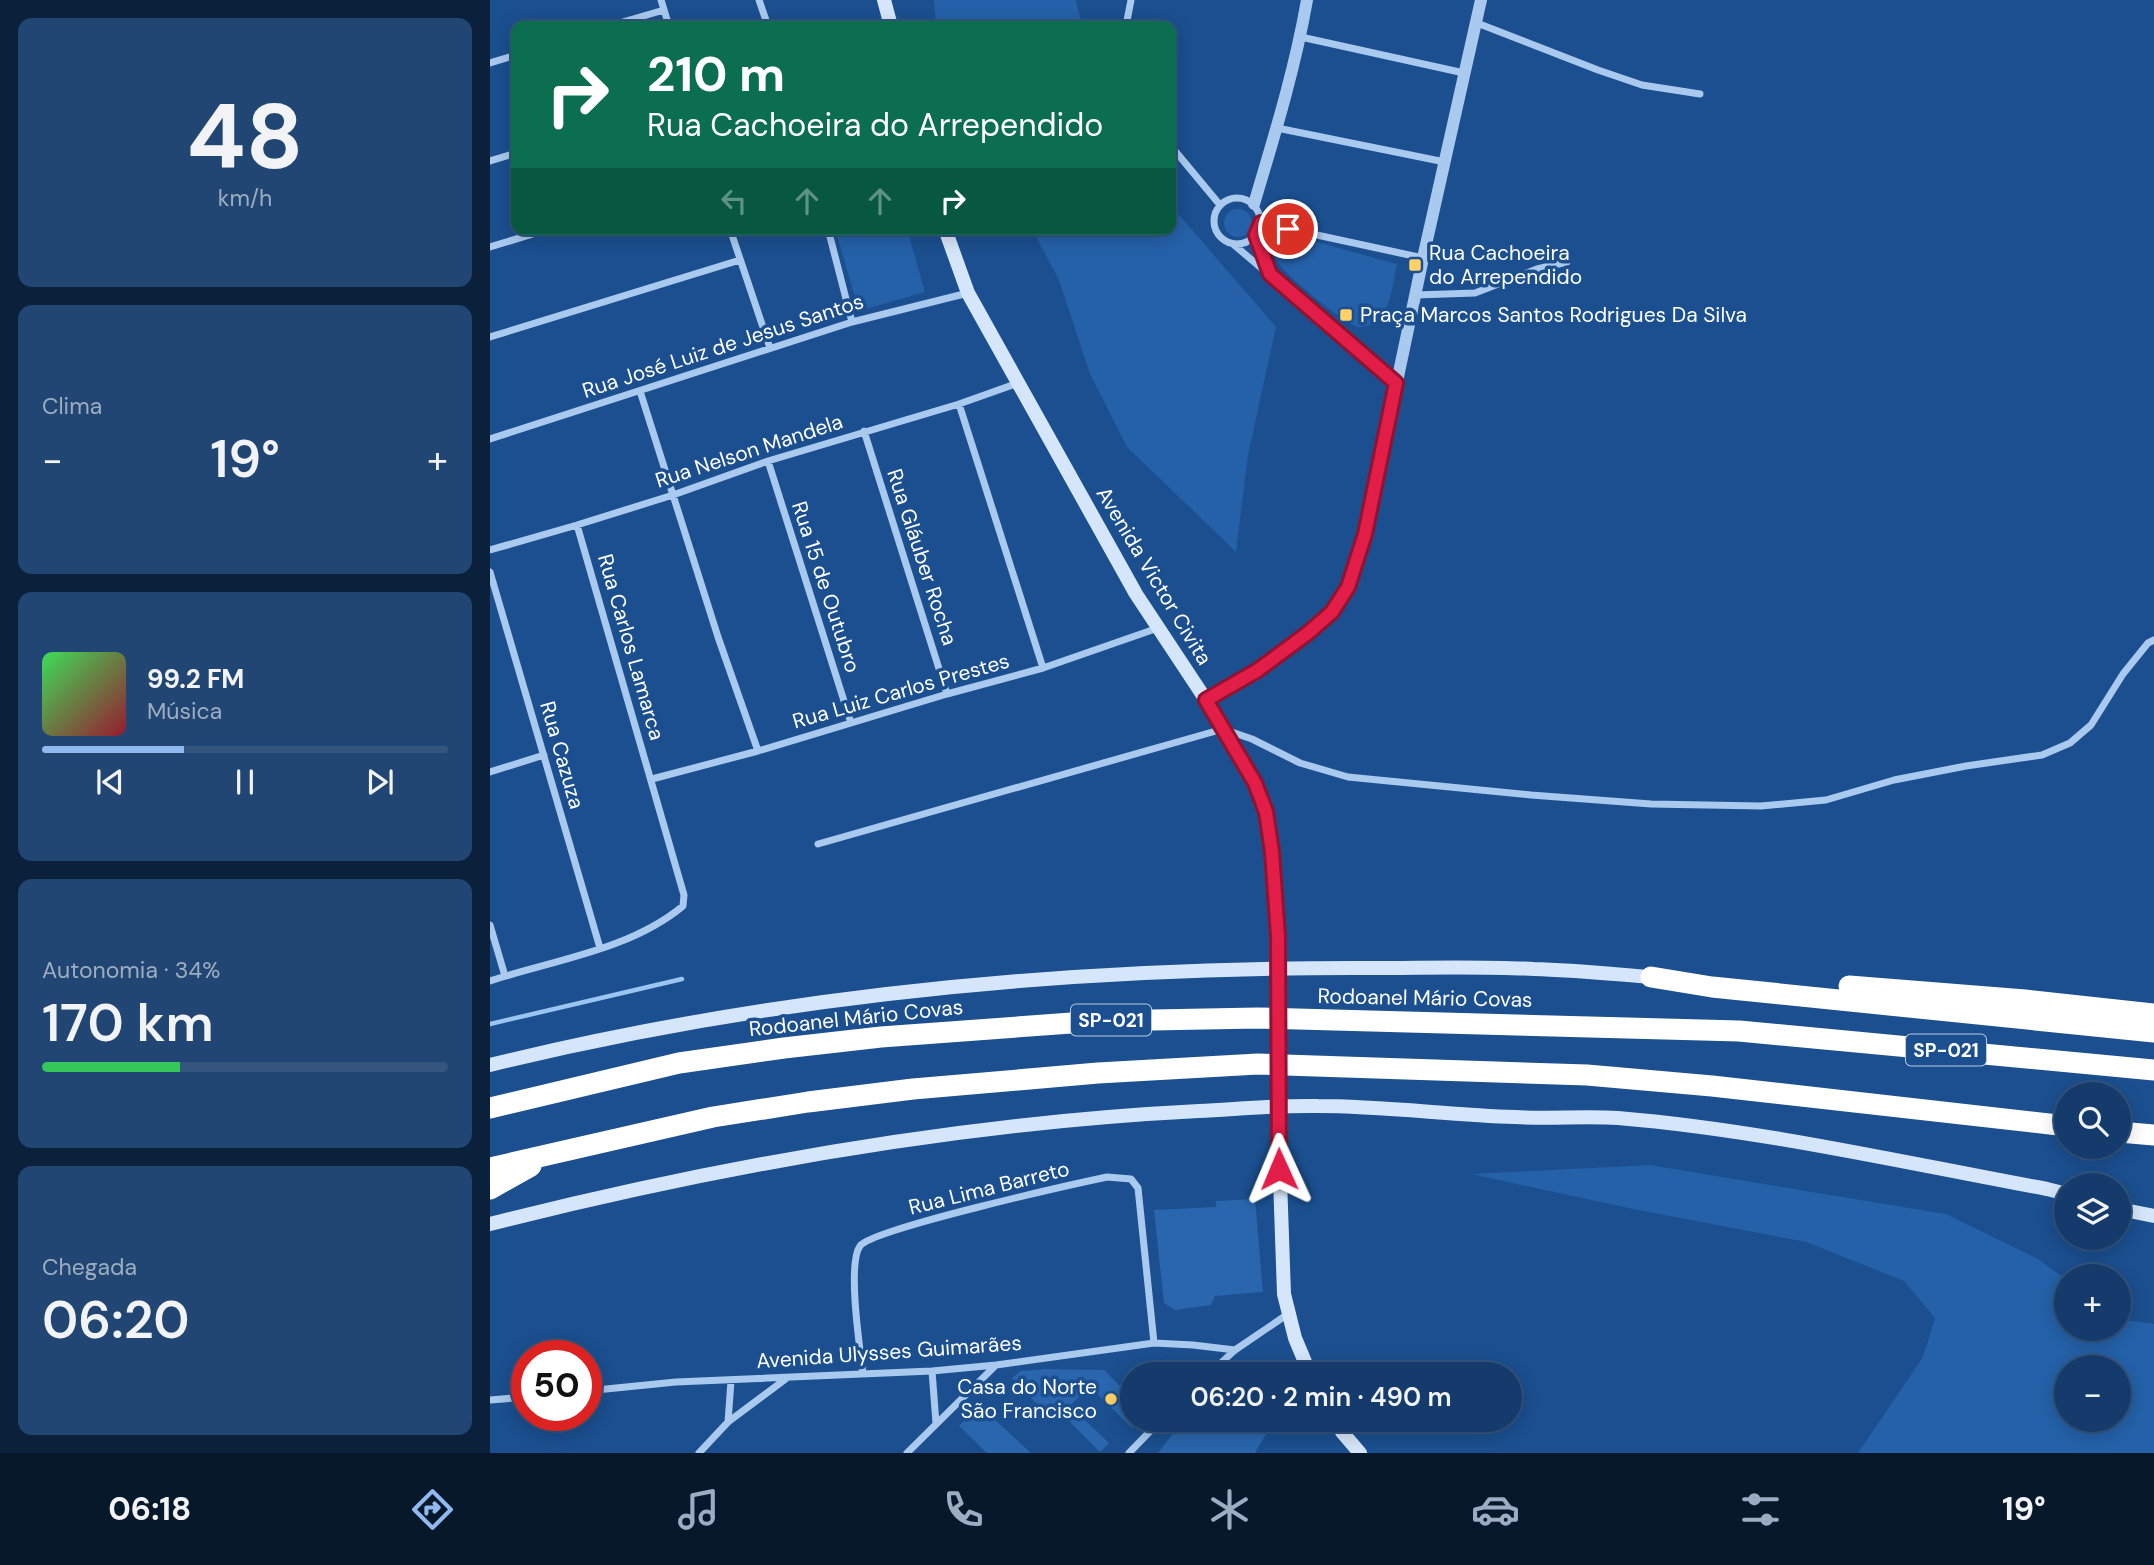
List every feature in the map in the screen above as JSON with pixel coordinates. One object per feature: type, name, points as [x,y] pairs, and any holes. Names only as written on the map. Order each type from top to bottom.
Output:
[{"type":"highway","points":[[1651,976],[1711,975],[2025,1000],[2154,1014]]},
{"type":"highway","points":[[1651,976],[1712,986],[2154,1032]]},
{"type":"highway","name":"Rodoanel Mário Covas","points":[[490,1108],[680,1063],[771,1050],[881,1037],[1099,1021],[1258,1018],[1739,1031],[2154,1070]]},
{"type":"highway","points":[[490,1168],[713,1117],[821,1101],[913,1089],[1085,1074],[1258,1064],[1587,1074],[2054,1125]]},
{"type":"highway","points":[[2131,1133],[2154,1135]]},
{"type":"highway","points":[[490,1189],[557,1152]]},
{"type":"main road","points":[[884,0],[890,21]]},
{"type":"main road","name":"Avenida Victor Civita","points":[[947,235],[968,293],[1136,594],[1206,700],[1255,783],[1266,812],[1272,852],[1278,936],[1279,1150],[1284,1294],[1295,1338],[1305,1362]]},
{"type":"main road","points":[[490,1065],[590,1042],[744,1013],[900,992],[1068,976],[1184,970],[1338,968],[1532,969],[1651,976]]},
{"type":"main road","points":[[490,1224],[741,1167],[927,1135],[1118,1115],[1316,1106],[1515,1117],[1616,1118],[1731,1132],[2054,1191]]},
{"type":"main road","points":[[2131,1211],[2154,1216]]},
{"type":"main road","points":[[1342,1432],[1360,1453]]},
{"type":"street","points":[[661,0],[667,21]]},
{"type":"street","points":[[759,0],[766,21]]},
{"type":"street","points":[[1127,21],[1131,0]]},
{"type":"street","points":[[1254,204],[1301,37],[1307,0]]},
{"type":"street","points":[[1206,700],[1258,670],[1308,633],[1332,612],[1348,587],[1365,534],[1481,0]]},
{"type":"street","points":[[627,21],[664,10]]},
{"type":"street","points":[[1477,23],[1642,85],[1700,94]]},
{"type":"street","points":[[1301,37],[1464,73]]},
{"type":"street","points":[[490,62],[511,56]]},
{"type":"street","points":[[1277,128],[1445,162]]},
{"type":"street","points":[[1176,152],[1220,205]]},
{"type":"street","points":[[490,161],[511,155]]},
{"type":"street","points":[[1233,244],[1246,242],[1256,235],[1261,223],[1260,213],[1254,204],[1237,197],[1220,205],[1214,218],[1216,232],[1270,274],[1396,383]]},
{"type":"street","points":[[1261,223],[1423,258]]},
{"type":"street","points":[[490,247],[529,235]]},
{"type":"street","points":[[732,235],[770,348]]},
{"type":"street","points":[[830,235],[852,322]]},
{"type":"street","points":[[1256,235],[1270,274]]},
{"type":"street","points":[[490,337],[740,260]]},
{"type":"street","points":[[1416,295],[1475,293],[1526,273],[1567,262]]},
{"type":"street","name":"Rua José Luiz de Jesus Santos","points":[[490,439],[852,322],[968,293]]},
{"type":"street","name":"Rua Nelson Mandela","points":[[490,550],[673,495],[768,461],[959,404],[1018,383]]},
{"type":"street","points":[[640,391],[718,637],[758,751]]},
{"type":"street","points":[[959,404],[1043,668]]},
{"type":"street","name":"Rua Gláuber Rocha","points":[[863,431],[947,694]]},
{"type":"street","name":"Rua 15 de Outubro","points":[[768,461],[851,723]]},
{"type":"street","name":"Rua Carlos Lamarca","points":[[577,525],[684,895],[683,906],[670,917],[646,930],[600,948]]},
{"type":"street","name":"Rua Cazuza","points":[[490,572],[600,948]]},
{"type":"street","name":"Rua Luiz Carlos Prestes","points":[[652,779],[1043,668],[1158,628]]},
{"type":"street","points":[[818,844],[1223,729],[1252,739],[1300,763],[1348,777],[1651,804],[1774,805],[1826,800],[1894,780],[2042,755],[2070,743],[2091,725],[2123,674],[2148,643],[2154,640]]},
{"type":"street","points":[[490,772],[544,755]]},
{"type":"street","points":[[490,925],[505,976]]},
{"type":"street","points":[[490,981],[600,948]]},
{"type":"street","name":"Rua Lima Barreto","points":[[863,1374],[855,1293],[855,1257],[860,1244],[870,1238],[918,1223],[1107,1177],[1131,1179],[1138,1188],[1154,1343]]},
{"type":"street","points":[[1222,1362],[1288,1314]]},
{"type":"street","name":"Avenida Ulysses Guimarães","points":[[602,1389],[676,1381],[731,1381],[932,1371],[1154,1343],[1235,1350]]},
{"type":"street","points":[[907,1453],[996,1365]]},
{"type":"street","points":[[932,1371],[936,1423]]},
{"type":"street","points":[[699,1453],[728,1422],[788,1377]]},
{"type":"street","points":[[728,1422],[731,1381]]},
{"type":"street","points":[[490,1400],[511,1398]]},
{"type":"street","points":[[1129,1453],[1149,1432]]},
{"type":"shaded area","points":[[934,0],[1076,0],[1081,21],[936,21]]},
{"type":"shaded area","points":[[1238,209],[1248,213],[1252,223],[1248,233],[1238,237],[1228,233],[1224,223],[1228,213]]},
{"type":"shaded area","points":[[1176,211],[1276,327],[1248,455],[1236,552],[1127,447],[1090,374],[1059,280],[1035,235],[1176,235]]},
{"type":"shaded area","points":[[1269,229],[1397,264],[1383,316],[1377,322],[1359,327],[1329,309],[1281,267],[1271,249]]},
{"type":"shaded area","points":[[837,235],[909,235],[925,292],[859,311]]},
{"type":"shaded area","points":[[1650,1165],[1946,1214],[2038,1259],[2054,1271],[2054,1341],[2131,1341],[2131,1321],[2154,1324],[2154,1453],[1858,1453],[1923,1357],[1935,1318],[1904,1281],[1806,1242],[1471,1174]]},
{"type":"building","points":[[1255,1199],[1263,1292],[1215,1296],[1211,1305],[1175,1310],[1164,1303],[1154,1210],[1216,1207],[1216,1201]]},
{"type":"building","points":[[1104,1370],[1120,1386],[1120,1416],[1089,1386],[1070,1406],[1109,1443],[1100,1452],[1062,1414],[1054,1422],[1012,1378],[1021,1371]]},
{"type":"building","points":[[979,1405],[1031,1453],[987,1453],[959,1426]]},
{"type":"building","points":[[1174,1432],[1267,1432],[1255,1453],[1158,1453]]},
{"type":"waterway","points":[[490,1024],[682,979]]},
{"type":"place","name":"Rua Cachoeira do Arrependido","points":[[1415,265]]},
{"type":"place","name":"Praça Marcos Santos Rodrigues Da Silva","points":[[1346,315]]},
{"type":"place","name":"Casa do Norte São Francisco","points":[[1111,1399]]},
{"type":"route","points":[[1279,1169],[1278,936],[1272,852],[1266,812],[1255,783],[1206,700],[1258,670],[1308,633],[1332,612],[1348,587],[1365,534],[1396,383],[1270,274],[1256,235],[1261,223],[1288,229]]}]
